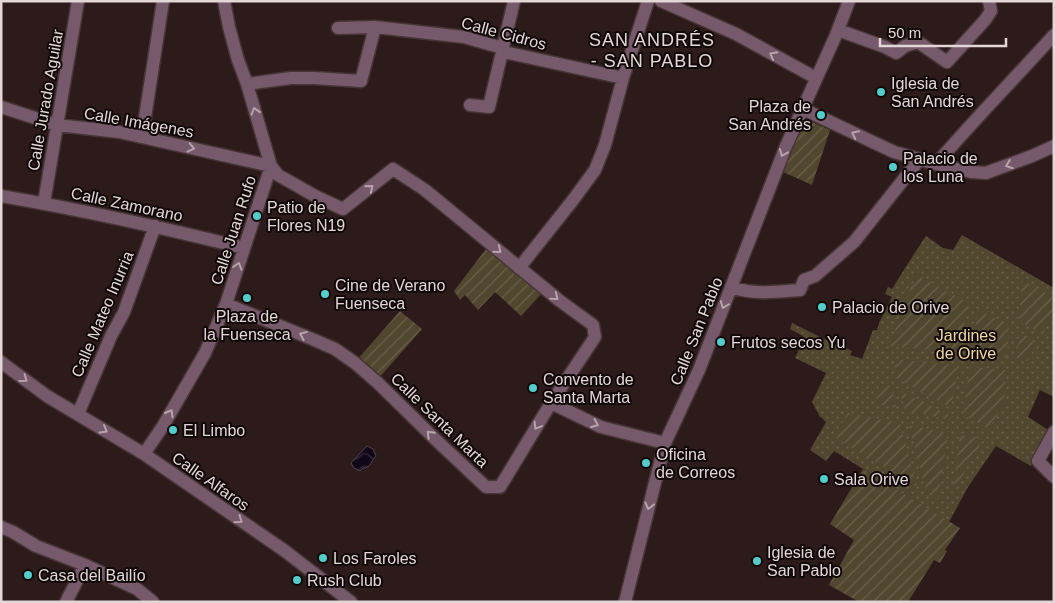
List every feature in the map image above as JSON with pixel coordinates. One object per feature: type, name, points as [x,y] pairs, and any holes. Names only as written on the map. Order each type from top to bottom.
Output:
[{"type":"street","name":"Calle Jurado Aguilar","points":[[44,203],[78,1]]},
{"type":"street","points":[[142,137],[163,1]]},
{"type":"street","name":"Calle Juan Rufo","points":[[144,454],[163,426],[205,352],[226,304],[272,166],[238,60],[224,1]]},
{"type":"street","points":[[470,105],[489,107],[514,1]]},
{"type":"street","points":[[519,268],[595,170],[605,145],[623,78],[648,1]]},
{"type":"street","points":[[661,1],[736,34],[816,78]]},
{"type":"street","name":"Calle San Pablo","points":[[625,602],[665,443],[699,370],[774,176],[849,1]]},
{"type":"street","points":[[838,30],[896,52],[905,46],[918,42],[947,62],[985,20],[991,11],[989,1]]},
{"type":"street","points":[[247,84],[292,78],[361,81],[374,27]]},
{"type":"street","name":"Calle Cidros","points":[[338,28],[374,27],[464,37],[499,47],[504,52],[623,78]]},
{"type":"street","points":[[936,164],[1054,35]]},
{"type":"street","name":"Calle Imágenes","points":[[1,107],[57,125],[119,132],[272,166]]},
{"type":"street","points":[[803,109],[894,152],[971,172],[986,173],[1054,146]]},
{"type":"street","points":[[731,287],[743,291],[773,292],[800,290],[804,280],[815,276],[854,242],[920,160]]},
{"type":"street","name":"Calle Santa Marta","points":[[226,304],[334,349],[355,363],[486,487],[500,487],[551,403],[595,337],[593,325],[560,301],[425,190],[393,169],[343,210],[278,175],[272,166]]},
{"type":"street","name":"Calle Zamorano","points":[[1,196],[155,226],[244,248]]},
{"type":"street","name":"Calle Mateo Inurria","points":[[78,414],[111,336],[124,312],[155,226]]},
{"type":"street","name":"Calle Alfaros","points":[[1,362],[47,396],[144,454],[285,552],[351,602]]},
{"type":"street","points":[[551,403],[601,427],[665,443]]},
{"type":"street","points":[[1054,432],[1038,461],[1054,477]]},
{"type":"street","points":[[1,527],[36,546],[85,565],[137,589],[153,602]]},
{"type":"street","points":[[66,602],[85,565]]},
{"type":"green space","points":[[803,118],[830,130],[812,185],[783,172]]},
{"type":"green space","name":"Jardines de Orive","points":[[962,235],[1054,288],[1054,397],[1040,390],[1028,417],[1050,431],[1031,466],[996,446],[968,487],[949,522],[834,451],[826,461],[810,450],[826,422],[820,417],[812,402],[826,373],[795,358],[804,340],[803,336],[790,329],[792,323],[852,351],[850,355],[862,359],[873,330],[877,330],[892,297],[885,294],[888,287],[892,289],[926,236],[943,248],[953,250]]},
{"type":"green space","points":[[489,245],[542,293],[521,316],[495,292],[478,310],[465,295],[460,300],[454,291]]},
{"type":"green space","points":[[916,274],[968,303],[960,353],[889,346]]},
{"type":"green space","points":[[1022,280],[1054,298],[1054,314],[1042,334],[1019,321]]},
{"type":"green space","points":[[978,309],[1009,326],[1007,358],[971,354]]},
{"type":"green space","points":[[400,311],[422,329],[378,379],[356,361]]},
{"type":"green space","points":[[1019,332],[1038,342],[1027,361],[1017,359]]},
{"type":"green space","points":[[893,359],[959,365],[951,408],[898,379]]},
{"type":"green space","points":[[970,367],[1006,370],[1004,403],[989,429],[963,415]]},
{"type":"green space","points":[[886,384],[891,386],[896,408],[874,403]]},
{"type":"green space","points":[[900,391],[951,416],[949,420],[905,410]]},
{"type":"green space","points":[[848,413],[900,423],[917,487],[834,437]]},
{"type":"green space","points":[[909,425],[948,433],[938,500],[926,492]]},
{"type":"green space","points":[[960,435],[983,439],[952,495]]},
{"type":"green space","points":[[863,469],[960,528],[945,550],[947,551],[940,563],[934,560],[908,602],[859,602],[829,585],[854,540],[830,524]]},
{"type":"water","points":[[367,446],[373,449],[376,456],[366,468],[360,471],[354,468],[351,463]]},
{"type":"place","name":"Iglesia de San Andrés","points":[[881,92]]},
{"type":"place","name":"Plaza de San Andrés","points":[[821,115]]},
{"type":"place","name":"Palacio de los Luna","points":[[893,167]]},
{"type":"place","name":"Patio de Flores N19","points":[[257,216]]},
{"type":"place","name":"Cine de Verano Fuenseca","points":[[325,294]]},
{"type":"place","name":"Plaza de la Fuenseca","points":[[247,298]]},
{"type":"place","name":"Palacio de Orive","points":[[822,307]]},
{"type":"place","name":"Frutos secos Yu","points":[[721,342]]},
{"type":"place","name":"Convento de Santa Marta","points":[[533,388]]},
{"type":"place","name":"El Limbo","points":[[173,430]]},
{"type":"place","name":"Oficina de Correos","points":[[646,463]]},
{"type":"place","name":"Sala Orive","points":[[824,479]]},
{"type":"place","name":"Los Faroles","points":[[323,558]]},
{"type":"place","name":"Iglesia de San Pablo","points":[[757,561]]},
{"type":"place","name":"Casa del Bailío","points":[[28,575]]},
{"type":"place","name":"Rush Club","points":[[297,580]]},
{"type":"district","name":"SAN ANDRÉS - SAN PABLO","points":[[652,50]]}]
